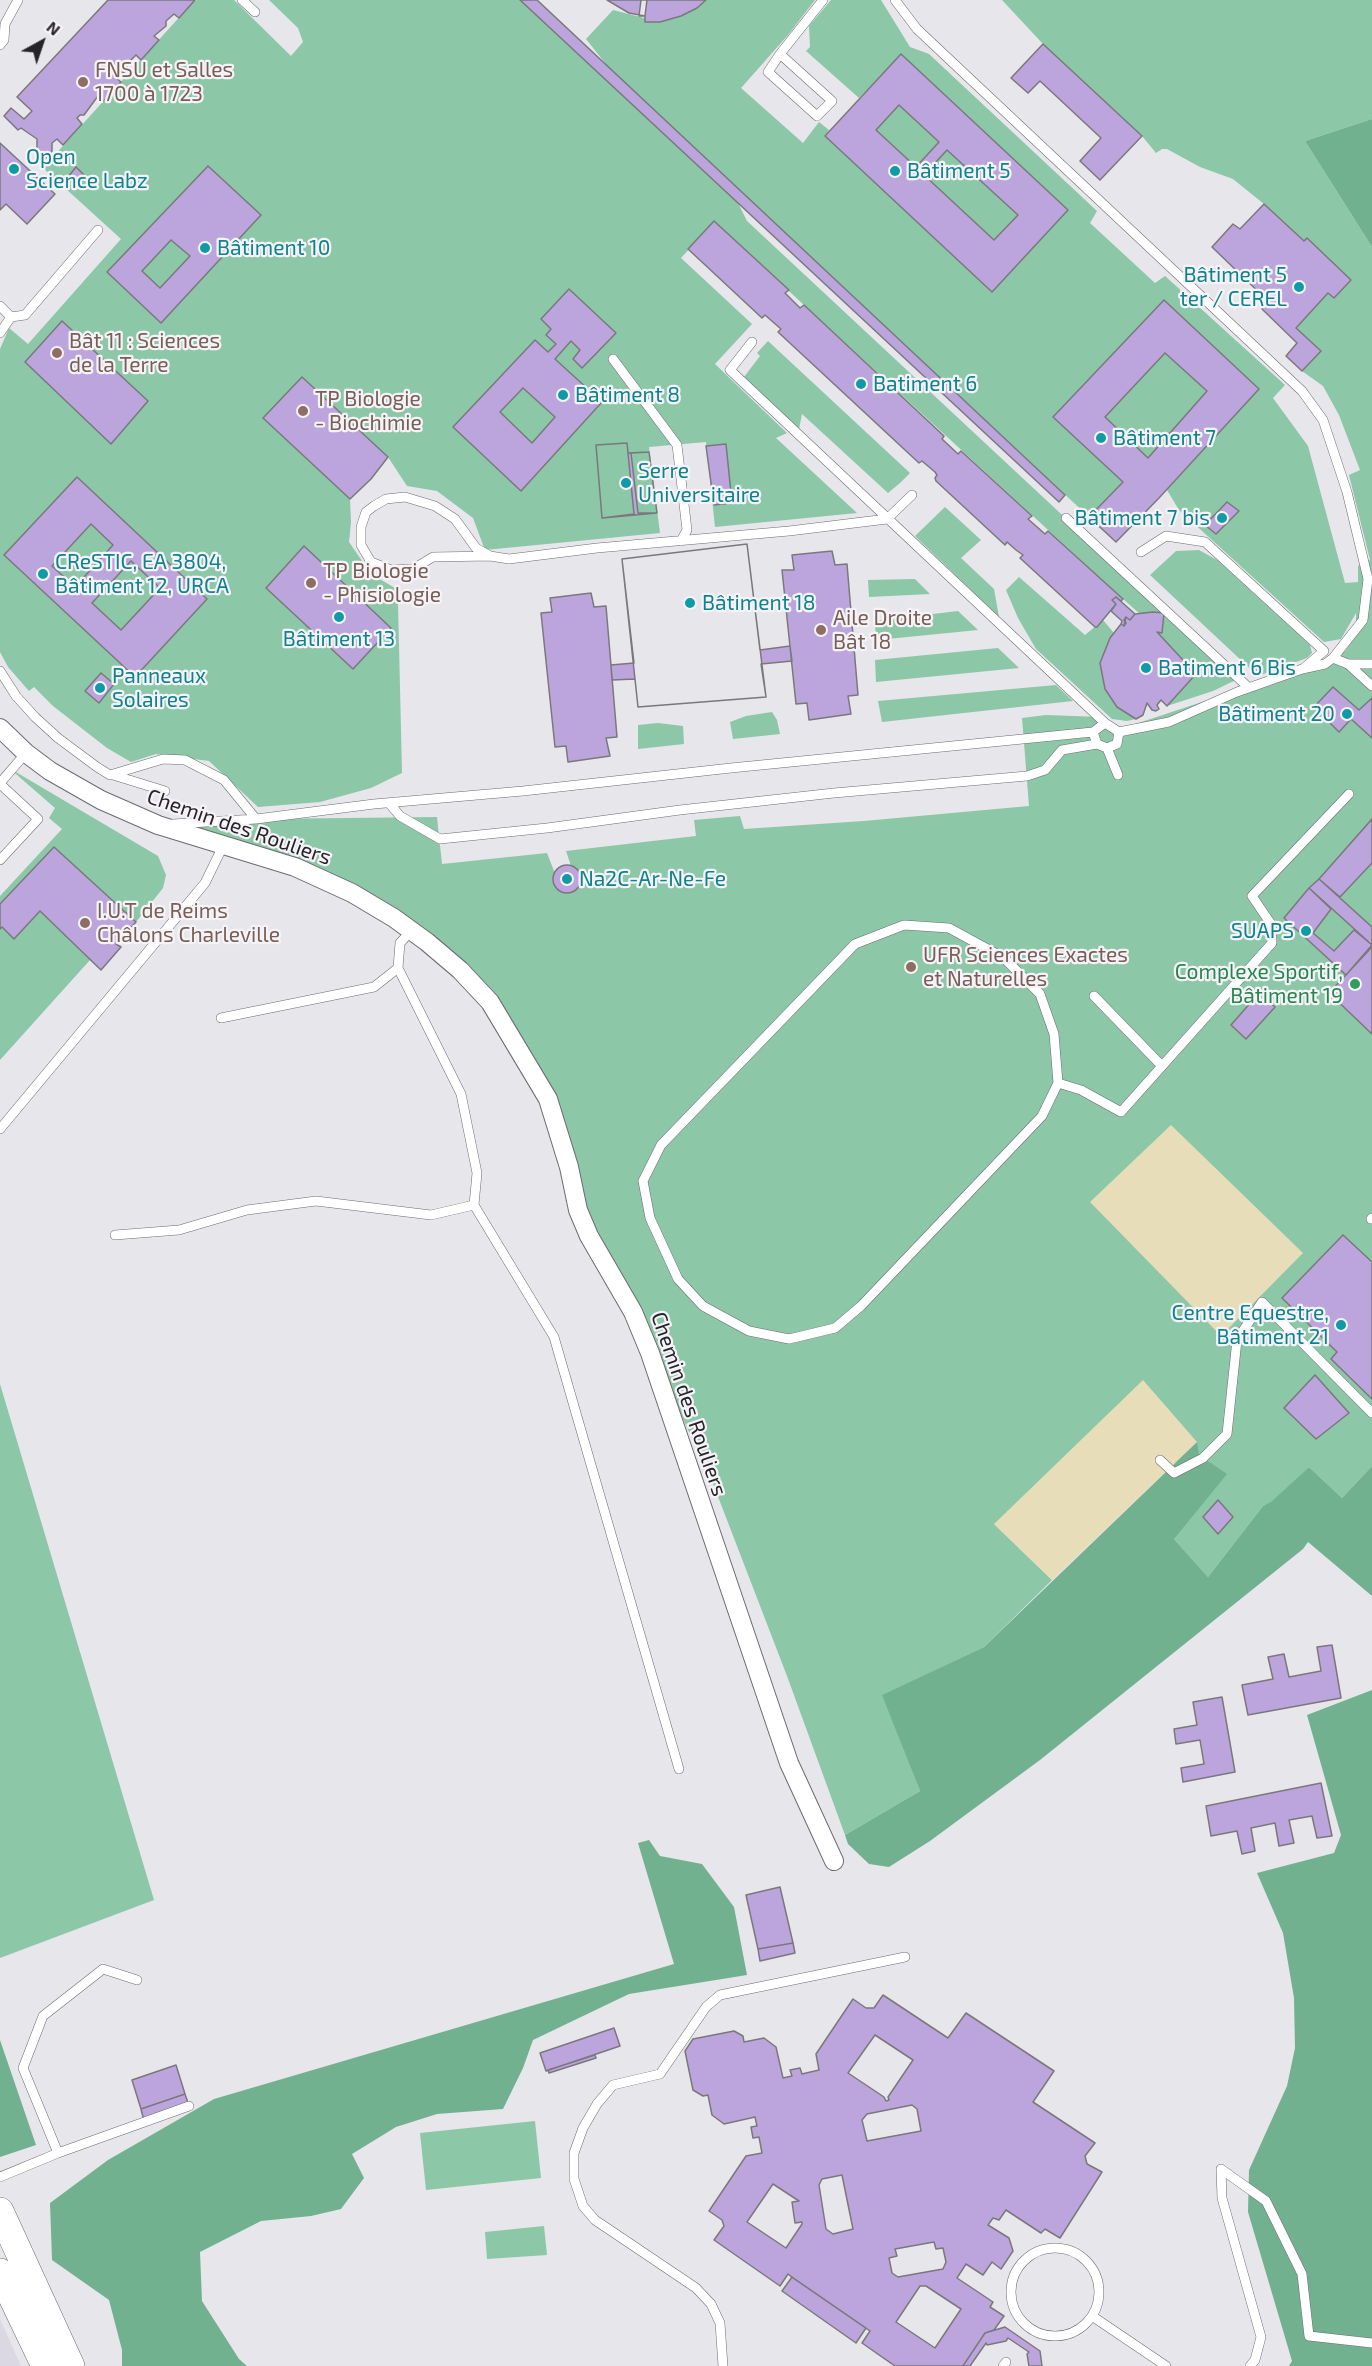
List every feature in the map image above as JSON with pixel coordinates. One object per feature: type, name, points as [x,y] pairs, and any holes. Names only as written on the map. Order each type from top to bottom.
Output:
[{"type":"main road","points":[[0,2211],[71,2366]]},
{"type":"main road","points":[[0,2272],[45,2366]]},
{"type":"street","name":"Chemin des Rouliers","points":[[0,728],[26,753],[74,786],[158,825],[295,867],[352,893],[411,931],[460,970],[490,1002],[548,1099],[569,1167],[578,1210],[589,1236],[633,1312],[650,1353],[789,1763],[834,1862]]},
{"type":"lane","points":[[0,45],[5,24],[18,0]]},
{"type":"lane","points":[[242,0],[255,12]]},
{"type":"lane","points":[[780,54],[832,102],[817,116],[768,72],[780,54],[823,0]]},
{"type":"lane","points":[[752,342],[730,370],[1105,723],[1119,732],[1169,722],[1248,687],[1324,664],[1333,658],[1363,621],[1368,579],[1347,492],[1323,420],[1291,379],[940,52],[917,29],[895,0]]},
{"type":"lane","points":[[0,333],[11,317],[25,315],[98,230]]},
{"type":"lane","points":[[0,306],[11,317]]},
{"type":"lane","points":[[613,359],[677,445],[687,530],[681,541]]},
{"type":"lane","points":[[490,556],[476,548],[455,519],[435,506],[405,497],[386,499],[374,506],[366,512],[361,527],[361,545],[371,562],[391,570],[413,569],[433,557],[509,558],[789,531],[886,519],[912,495]]},
{"type":"lane","points":[[1066,518],[1248,687]]},
{"type":"lane","points":[[1141,552],[1166,536],[1205,542],[1324,651],[1302,669]]},
{"type":"lane","points":[[1333,658],[1348,664],[1372,686]]},
{"type":"lane","points":[[1348,664],[1372,664]]},
{"type":"lane","points":[[0,670],[16,696],[35,717],[97,768],[110,775],[165,791]]},
{"type":"lane","points":[[158,825],[256,819],[389,803],[1094,732],[1105,723]]},
{"type":"lane","points":[[1094,732],[1097,744]]},
{"type":"lane","points":[[389,803],[400,816],[440,839],[816,795],[1027,776],[1045,770],[1062,750],[1097,744],[1107,748],[1117,744],[1119,732]]},
{"type":"lane","points":[[1107,748],[1118,775]]},
{"type":"lane","points":[[0,860],[38,819],[0,784],[26,753]]},
{"type":"lane","points":[[110,775],[163,759],[184,760],[224,780],[256,819]]},
{"type":"lane","points":[[1058,1083],[1080,1090],[1121,1113],[1161,1065],[1272,943],[1271,924],[1252,896],[1348,794]]},
{"type":"lane","points":[[0,1129],[205,883],[223,846]]},
{"type":"lane","points":[[904,925],[949,928],[1004,958],[1040,994],[1054,1034],[1058,1083],[1042,1116],[861,1306],[835,1328],[789,1339],[749,1331],[703,1306],[678,1279],[650,1218],[643,1180],[661,1145],[855,944],[904,925]]},
{"type":"lane","points":[[411,931],[400,943],[398,968],[461,1094],[477,1173],[474,1205],[554,1337],[679,1769]]},
{"type":"lane","points":[[221,1018],[374,987],[398,968]]},
{"type":"lane","points":[[1094,996],[1161,1065]]},
{"type":"lane","points":[[115,1235],[178,1230],[247,1210],[316,1201],[430,1215],[474,1205]]},
{"type":"lane","points":[[1161,1460],[1174,1473],[1203,1458],[1227,1434],[1237,1340],[1262,1302],[1372,1413]]},
{"type":"lane","points":[[723,2366],[720,2323],[711,2304],[696,2288],[595,2220],[583,2206],[574,2179],[574,2153],[583,2128],[597,2104],[613,2085],[660,2074],[706,2007],[720,1995],[905,1957]]},
{"type":"lane","points":[[58,2153],[23,2068],[43,2016],[103,1970],[137,1980]]},
{"type":"lane","points":[[0,2177],[58,2153],[189,2106]]},
{"type":"lane","points":[[1250,2366],[1256,2360],[1261,2337],[1222,2198],[1221,2169],[1266,2201],[1302,2274],[1309,2336],[1372,2343]]},
{"type":"lane","points":[[1046,2250],[1066,2250],[1079,2255],[1089,2264],[1096,2276],[1099,2290],[1098,2304],[1092,2316],[1082,2327],[1068,2335],[1053,2337],[1038,2333],[1025,2325],[1016,2313],[1011,2298],[1012,2283],[1018,2269],[1027,2258],[1046,2250]]},
{"type":"lane","points":[[1092,2316],[1166,2366]]},
{"type":"shaded area","points":[[0,2319],[21,2366],[0,2366]]},
{"type":"green space","points":[[197,0],[234,0],[291,56],[303,42],[298,28],[269,0],[521,0],[738,203],[747,221],[1238,679],[1213,691],[1167,706],[1196,674],[1157,632],[1162,633],[1164,613],[1140,614],[714,222],[681,258],[752,324],[715,364],[787,433],[776,438],[857,513],[715,527],[706,442],[649,447],[660,533],[485,550],[473,518],[437,491],[407,486],[388,457],[302,377],[264,418],[350,499],[349,542],[371,574],[395,588],[398,603],[402,773],[371,788],[320,802],[258,807],[209,761],[156,754],[131,762],[107,748],[53,706],[34,687],[29,691],[8,667],[0,652],[0,349],[9,328],[28,344],[121,239],[43,168]]},
{"type":"green space","points":[[706,0],[815,0],[788,35],[741,88],[803,143],[819,122],[829,130],[825,136],[992,291],[1068,210],[901,55],[859,98],[806,51],[810,47],[809,26],[831,0],[881,0],[910,47],[929,54],[1097,211],[1090,223],[1155,283],[1165,276],[1285,385],[1273,398],[1308,446],[1345,583],[1358,582],[1358,566],[1370,560],[1349,475],[1360,470],[1339,415],[1323,386],[1302,371],[1320,351],[1296,328],[1328,293],[1351,280],[1307,238],[1304,241],[1233,179],[1200,167],[1167,149],[1156,153],[1142,136],[1043,44],[1002,0],[1372,0],[1372,119],[1305,141],[1372,247],[1372,1466],[1342,1498],[1309,1467],[1271,1503],[1263,1506],[1208,1577],[1174,1539],[1199,1455],[994,1524],[1052,1580],[984,1647],[883,1695],[920,1791],[845,1835],[712,1481],[633,1312],[589,1236],[548,1099],[460,970],[323,879],[158,825],[256,819],[437,817],[442,864],[547,853],[554,871],[555,885],[563,893],[573,892],[581,881],[578,871],[571,866],[566,851],[696,836],[694,820],[740,816],[744,829],[1029,806],[1022,718],[1046,715],[1100,717],[1111,732],[1302,669],[1345,651],[1356,635],[1356,613],[1341,639],[1324,642],[1179,510],[1167,490],[1259,389],[1164,300],[1053,417],[1123,482],[1089,517],[609,68],[586,39],[613,10],[660,22],[688,13]]},
{"type":"green space","points":[[899,105],[1018,215],[994,240],[876,130]]},
{"type":"green space","points":[[1372,119],[1372,247],[1305,141]]},
{"type":"green space","points":[[768,341],[910,473],[900,483],[888,493],[802,414],[799,429],[744,377],[760,356],[757,353]]},
{"type":"green space","points":[[1165,353],[1207,391],[1148,458],[1105,417]]},
{"type":"green space","points":[[945,507],[981,540],[961,558],[994,589],[999,617],[915,536]]},
{"type":"green space","points":[[1199,550],[1217,560],[1310,645],[1312,653],[1307,658],[1258,676],[1150,575],[1176,551]]},
{"type":"green space","points":[[1019,577],[1085,635],[1103,620],[1114,633],[1100,663],[1105,689],[1117,707],[1136,719],[1127,721],[1112,719],[1036,649],[1018,618],[1006,590]]},
{"type":"green space","points":[[915,579],[930,594],[869,597],[868,580]]},
{"type":"green space","points":[[958,611],[978,630],[877,640],[874,621]]},
{"type":"green space","points":[[998,648],[1019,668],[876,682],[875,660]]},
{"type":"green space","points":[[1056,685],[1073,701],[882,722],[878,701]]},
{"type":"green space","points":[[772,712],[777,720],[780,734],[733,739],[730,722],[746,716]]},
{"type":"green space","points":[[658,723],[683,726],[684,744],[638,749],[638,725]]},
{"type":"green space","points":[[9,768],[158,856],[166,875],[163,888],[136,922],[54,848],[0,904],[0,896],[62,829],[49,818],[55,808]]},
{"type":"green space","points":[[40,911],[101,970],[90,960],[0,1060],[0,929],[2,927],[14,939]]},
{"type":"green space","points":[[0,1384],[154,1900],[0,1958]]},
{"type":"green space","points":[[1197,1442],[1199,1455],[1227,1474],[1174,1539],[1208,1577],[1263,1506],[1271,1502],[1309,1467],[1342,1498],[1372,1466],[1372,1596],[1308,1542],[1303,1549],[1040,1760],[930,1841],[889,1867],[869,1864],[848,1844],[845,1835],[920,1791],[882,1695],[984,1647]]},
{"type":"green space","points":[[1372,1690],[1372,2366],[1289,2366],[1292,2361],[1248,2212],[1249,2170],[1287,2086],[1295,2048],[1294,1998],[1283,1933],[1257,1873],[1334,1853],[1341,1835],[1307,1715]]},
{"type":"green space","points":[[649,1840],[660,1856],[702,1864],[734,1907],[747,1975],[629,1994],[533,2040],[523,2068],[503,2109],[437,2114],[396,2127],[352,2154],[364,2178],[341,2209],[311,2216],[261,2221],[200,2252],[202,2301],[239,2359],[247,2366],[122,2366],[122,2350],[109,2300],[52,2260],[50,2203],[108,2160],[214,2099],[674,1964],[638,1843]]},
{"type":"green space","points":[[0,2040],[36,2145],[0,2157]]},
{"type":"green space","points":[[535,2121],[541,2178],[426,2190],[420,2133]]},
{"type":"green space","points":[[544,2226],[547,2255],[487,2259],[485,2232]]},
{"type":"sand","points":[[1171,1125],[1303,1253],[1221,1336],[1090,1202]]},
{"type":"sand","points":[[1143,1380],[1197,1442],[1052,1580],[994,1524]]},
{"type":"building","points":[[108,0],[195,0],[179,18],[174,14],[166,21],[166,26],[154,36],[159,40],[141,60],[136,55],[128,63],[126,71],[115,77],[121,82],[104,101],[98,96],[84,115],[77,118],[82,124],[63,145],[57,139],[52,143],[52,151],[45,159],[37,152],[37,139],[21,128],[18,130],[4,116],[11,108],[24,119],[32,111],[17,97]]},
{"type":"building","points":[[520,0],[537,0],[1065,495],[1059,502]]},
{"type":"building","points":[[607,0],[706,0],[697,8],[681,16],[660,22],[645,22],[645,16],[629,13]]},
{"type":"building","points":[[641,0],[647,0],[645,16],[639,16]]},
{"type":"building","points":[[1043,44],[1142,136],[1100,180],[1080,161],[1101,138],[1040,81],[1028,93],[1011,78]]},
{"type":"building","name":"Bâtiment 5","points":[[901,54],[1068,210],[992,292],[825,136]],"holes":[[[899,105],[939,142],[916,167],[876,130]],[[947,150],[1018,215],[994,240],[924,175]]]},
{"type":"building","name":"Open Science Labz","points":[[0,143],[55,194],[27,224],[6,204],[0,210]]},
{"type":"building","name":"Bâtiment 10","points":[[208,166],[261,215],[161,323],[107,272]],"holes":[[[171,240],[190,256],[160,288],[142,271]]]},
{"type":"building","points":[[76,167],[85,176],[76,185],[68,177]]},
{"type":"building","name":"Bâtiment 5 ter / CEREL","points":[[1264,204],[1304,241],[1307,238],[1351,280],[1334,298],[1328,293],[1296,328],[1321,351],[1302,371],[1286,356],[1297,343],[1262,309],[1268,301],[1212,247],[1233,224],[1240,229]]},
{"type":"building","name":"Batiment 6","points":[[714,221],[789,290],[785,293],[800,308],[804,305],[944,436],[942,439],[958,454],[961,451],[1032,516],[1028,519],[1045,534],[1048,531],[1123,599],[1121,601],[1116,597],[1112,600],[1116,604],[1097,627],[1020,558],[1023,555],[1007,542],[1005,545],[936,481],[935,472],[922,461],[919,463],[778,332],[781,329],[765,315],[762,318],[688,249]]},
{"type":"building","name":"Bâtiment 8","points":[[569,289],[616,333],[582,368],[573,359],[580,350],[571,341],[555,359],[602,402],[521,491],[453,427],[535,340],[548,352],[556,344],[546,335],[551,329],[541,319]],"holes":[[[523,388],[555,417],[532,443],[500,412]]]},
{"type":"building","name":"Bâtiment 7","points":[[1164,300],[1259,389],[1116,542],[1089,517],[1123,482],[1053,417]],"holes":[[[1165,353],[1207,391],[1148,458],[1105,417]]]},
{"type":"building","points":[[62,321],[148,401],[111,444],[25,362]]},
{"type":"building","points":[[302,377],[388,457],[371,479],[350,499],[263,418]]},
{"type":"building","name":"Serre Universitaire","points":[[627,443],[628,453],[649,452],[657,513],[602,518],[596,445]]},
{"type":"building","name":"Serre Universitaire","points":[[627,443],[634,514],[602,518],[596,445]]},
{"type":"building","points":[[726,444],[732,503],[714,505],[706,446]]},
{"type":"building","points":[[649,452],[657,513],[638,513],[631,453]]},
{"type":"building","name":"CReSTIC, EA 3804, Bâtiment 12, URCA","points":[[77,477],[207,599],[135,677],[4,555]],"holes":[[[91,524],[113,545],[75,587],[52,566]],[[131,561],[160,588],[121,630],[92,603]]]},
{"type":"building","name":"Bâtiment 7 bis","points":[[1227,502],[1239,511],[1216,534],[1205,525]]},
{"type":"building","name":"Bâtiment 18","points":[[747,544],[760,650],[790,646],[792,661],[761,664],[766,697],[638,707],[635,679],[612,680],[611,665],[634,663],[622,559]]},
{"type":"building","name":"Bâtiment 18","points":[[747,544],[766,697],[638,707],[622,559]]},
{"type":"building","name":"Bâtiment 13","points":[[304,546],[391,628],[353,669],[266,588]]},
{"type":"building","name":"Aile Droite Bât 18","points":[[832,551],[835,565],[847,564],[858,695],[848,696],[851,714],[809,720],[807,703],[796,704],[782,570],[794,570],[792,555]]},
{"type":"building","points":[[591,593],[594,607],[606,606],[617,737],[606,738],[610,756],[568,762],[566,746],[555,747],[541,613],[552,612],[550,598]]},
{"type":"building","points":[[1116,597],[1135,614],[1130,620],[1126,617],[1124,626],[1111,611],[1116,604],[1112,600]]},
{"type":"building","name":"Batiment 6 Bis","points":[[1164,613],[1162,633],[1157,632],[1196,674],[1167,706],[1161,700],[1157,705],[1159,709],[1156,711],[1152,710],[1147,703],[1143,715],[1136,719],[1117,707],[1105,689],[1100,663],[1110,638],[1121,624],[1124,626],[1126,617],[1130,620],[1135,614]]},
{"type":"building","name":"Panneaux Solaires","points":[[101,673],[114,684],[99,703],[85,691]]},
{"type":"building","name":"Bâtiment 20","points":[[1333,687],[1359,710],[1372,698],[1372,738],[1351,719],[1339,732],[1314,707]]},
{"type":"building","points":[[1372,819],[1372,863],[1340,897],[1319,879]]},
{"type":"building","points":[[54,847],[136,922],[116,944],[121,947],[101,970],[40,911],[14,939],[2,927],[0,929],[0,904]]},
{"type":"building","points":[[567,865],[577,869],[581,879],[577,889],[567,893],[557,889],[553,879],[557,869]]},
{"type":"building","points":[[1319,879],[1372,927],[1372,945],[1309,888]]},
{"type":"building","name":"SUAPS","points":[[1309,888],[1331,909],[1313,933],[1334,951],[1354,930],[1372,945],[1346,975],[1284,918]]},
{"type":"building","name":"Complexe Sportif, Bâtiment 19","points":[[1372,947],[1372,1034],[1329,993]]},
{"type":"building","points":[[1259,993],[1275,1007],[1246,1039],[1231,1025]]},
{"type":"building","name":"Centre Equestre, Bâtiment 21","points":[[1343,1235],[1372,1262],[1372,1399],[1331,1359],[1337,1352],[1282,1298]]},
{"type":"building","points":[[1315,1375],[1349,1413],[1316,1439],[1284,1408]]},
{"type":"building","points":[[1218,1500],[1233,1517],[1218,1534],[1203,1517]]},
{"type":"building","points":[[1332,1645],[1341,1698],[1248,1715],[1242,1685],[1273,1679],[1268,1657],[1284,1654],[1289,1677],[1321,1671],[1317,1647]]},
{"type":"building","points":[[1222,1697],[1235,1772],[1183,1782],[1181,1768],[1204,1764],[1200,1740],[1176,1744],[1174,1729],[1197,1725],[1193,1702]]},
{"type":"building","points":[[1321,1783],[1332,1836],[1317,1838],[1312,1816],[1289,1820],[1294,1843],[1279,1846],[1275,1823],[1251,1828],[1255,1851],[1242,1854],[1237,1831],[1211,1836],[1206,1806]]},
{"type":"building","points":[[780,1887],[793,1943],[758,1949],[746,1895]]},
{"type":"building","points":[[793,1943],[795,1953],[760,1961],[758,1949]]},
{"type":"building","points":[[883,1995],[948,2038],[966,2013],[1054,2071],[1033,2102],[1095,2143],[1085,2156],[1087,2164],[1102,2172],[1060,2238],[1045,2229],[1041,2233],[1006,2210],[999,2220],[993,2218],[988,2225],[1009,2238],[1013,2251],[1001,2269],[992,2262],[983,2275],[966,2264],[957,2278],[993,2302],[990,2307],[1004,2316],[994,2330],[985,2333],[963,2366],[895,2366],[862,2343],[870,2331],[788,2274],[780,2286],[714,2240],[724,2226],[722,2220],[709,2211],[746,2156],[762,2153],[759,2137],[753,2138],[751,2127],[757,2126],[755,2117],[724,2124],[712,2115],[708,2095],[703,2096],[693,2090],[685,2051],[693,2039],[734,2031],[743,2036],[744,2042],[764,2038],[776,2047],[783,2078],[792,2076],[790,2070],[800,2068],[802,2074],[819,2070],[816,2054],[853,1999],[866,2008],[874,2008]],"holes":[[[875,2035],[913,2060],[888,2097],[889,2100],[886,2101],[884,2097],[848,2073]],[[912,2105],[917,2109],[921,2131],[867,2141],[862,2120],[867,2114]],[[842,2175],[853,2229],[833,2234],[826,2229],[819,2185],[822,2179]],[[773,2184],[799,2201],[792,2202],[795,2223],[802,2222],[802,2224],[786,2248],[747,2222]],[[934,2242],[936,2249],[943,2248],[946,2262],[943,2269],[898,2277],[892,2273],[889,2258],[897,2256],[895,2249]],[[920,2286],[926,2286],[961,2309],[935,2348],[896,2322]]]},
{"type":"building","points":[[614,2028],[620,2046],[546,2071],[540,2053]]},
{"type":"building","points":[[595,2055],[596,2058],[549,2073],[548,2070]]},
{"type":"building","points":[[176,2065],[185,2094],[141,2109],[132,2080]]},
{"type":"building","points":[[185,2094],[189,2106],[144,2121],[141,2109]]},
{"type":"building","points":[[792,2277],[866,2328],[856,2343],[782,2291]]},
{"type":"building","points":[[1005,2327],[1040,2351],[1042,2366],[1029,2366],[1027,2354],[1029,2352],[1008,2338],[1006,2341],[987,2345],[986,2343],[970,2366],[963,2366],[985,2333]]},
{"type":"place","name":"FNSU et Salles 1700 à 1723","points":[[83,82]]},
{"type":"place","name":"Open Science Labz","points":[[14,169]]},
{"type":"place","name":"Bâtiment 5","points":[[895,171]]},
{"type":"place","name":"Bâtiment 10","points":[[205,248]]},
{"type":"place","name":"Bâtiment 5 ter / CEREL","points":[[1299,287]]},
{"type":"place","name":"Bât 11 : Sciences de la Terre","points":[[57,353]]},
{"type":"place","name":"Batiment 6","points":[[861,384]]},
{"type":"place","name":"Bâtiment 8","points":[[563,395]]},
{"type":"place","name":"TP Biologie - Biochimie","points":[[303,411]]},
{"type":"place","name":"Bâtiment 7","points":[[1101,438]]},
{"type":"place","name":"Serre Universitaire","points":[[626,483]]},
{"type":"place","name":"Bâtiment 7 bis","points":[[1222,518]]},
{"type":"place","name":"CReSTIC, EA 3804, Bâtiment 12, URCA","points":[[43,574]]},
{"type":"place","name":"TP Biologie - Phisiologie","points":[[311,583]]},
{"type":"place","name":"Bâtiment 18","points":[[690,603]]},
{"type":"place","name":"Bâtiment 13","points":[[339,617]]},
{"type":"place","name":"Aile Droite Bât 18","points":[[821,630]]},
{"type":"place","name":"Batiment 6 Bis","points":[[1146,668]]},
{"type":"place","name":"Panneaux Solaires","points":[[100,688]]},
{"type":"place","name":"Bâtiment 20","points":[[1347,714]]},
{"type":"place","name":"Na2C-Ar-Ne-Fe","points":[[567,879]]},
{"type":"place","name":"I.U.T de Reims Châlons Charleville","points":[[85,923]]},
{"type":"place","name":"SUAPS","points":[[1306,931]]},
{"type":"place","name":"UFR Sciences Exactes et Naturelles","points":[[911,967]]},
{"type":"place","name":"Complexe Sportif, Bâtiment 19","points":[[1355,984]]},
{"type":"place","name":"Centre Equestre, Bâtiment 21","points":[[1341,1325]]}]
